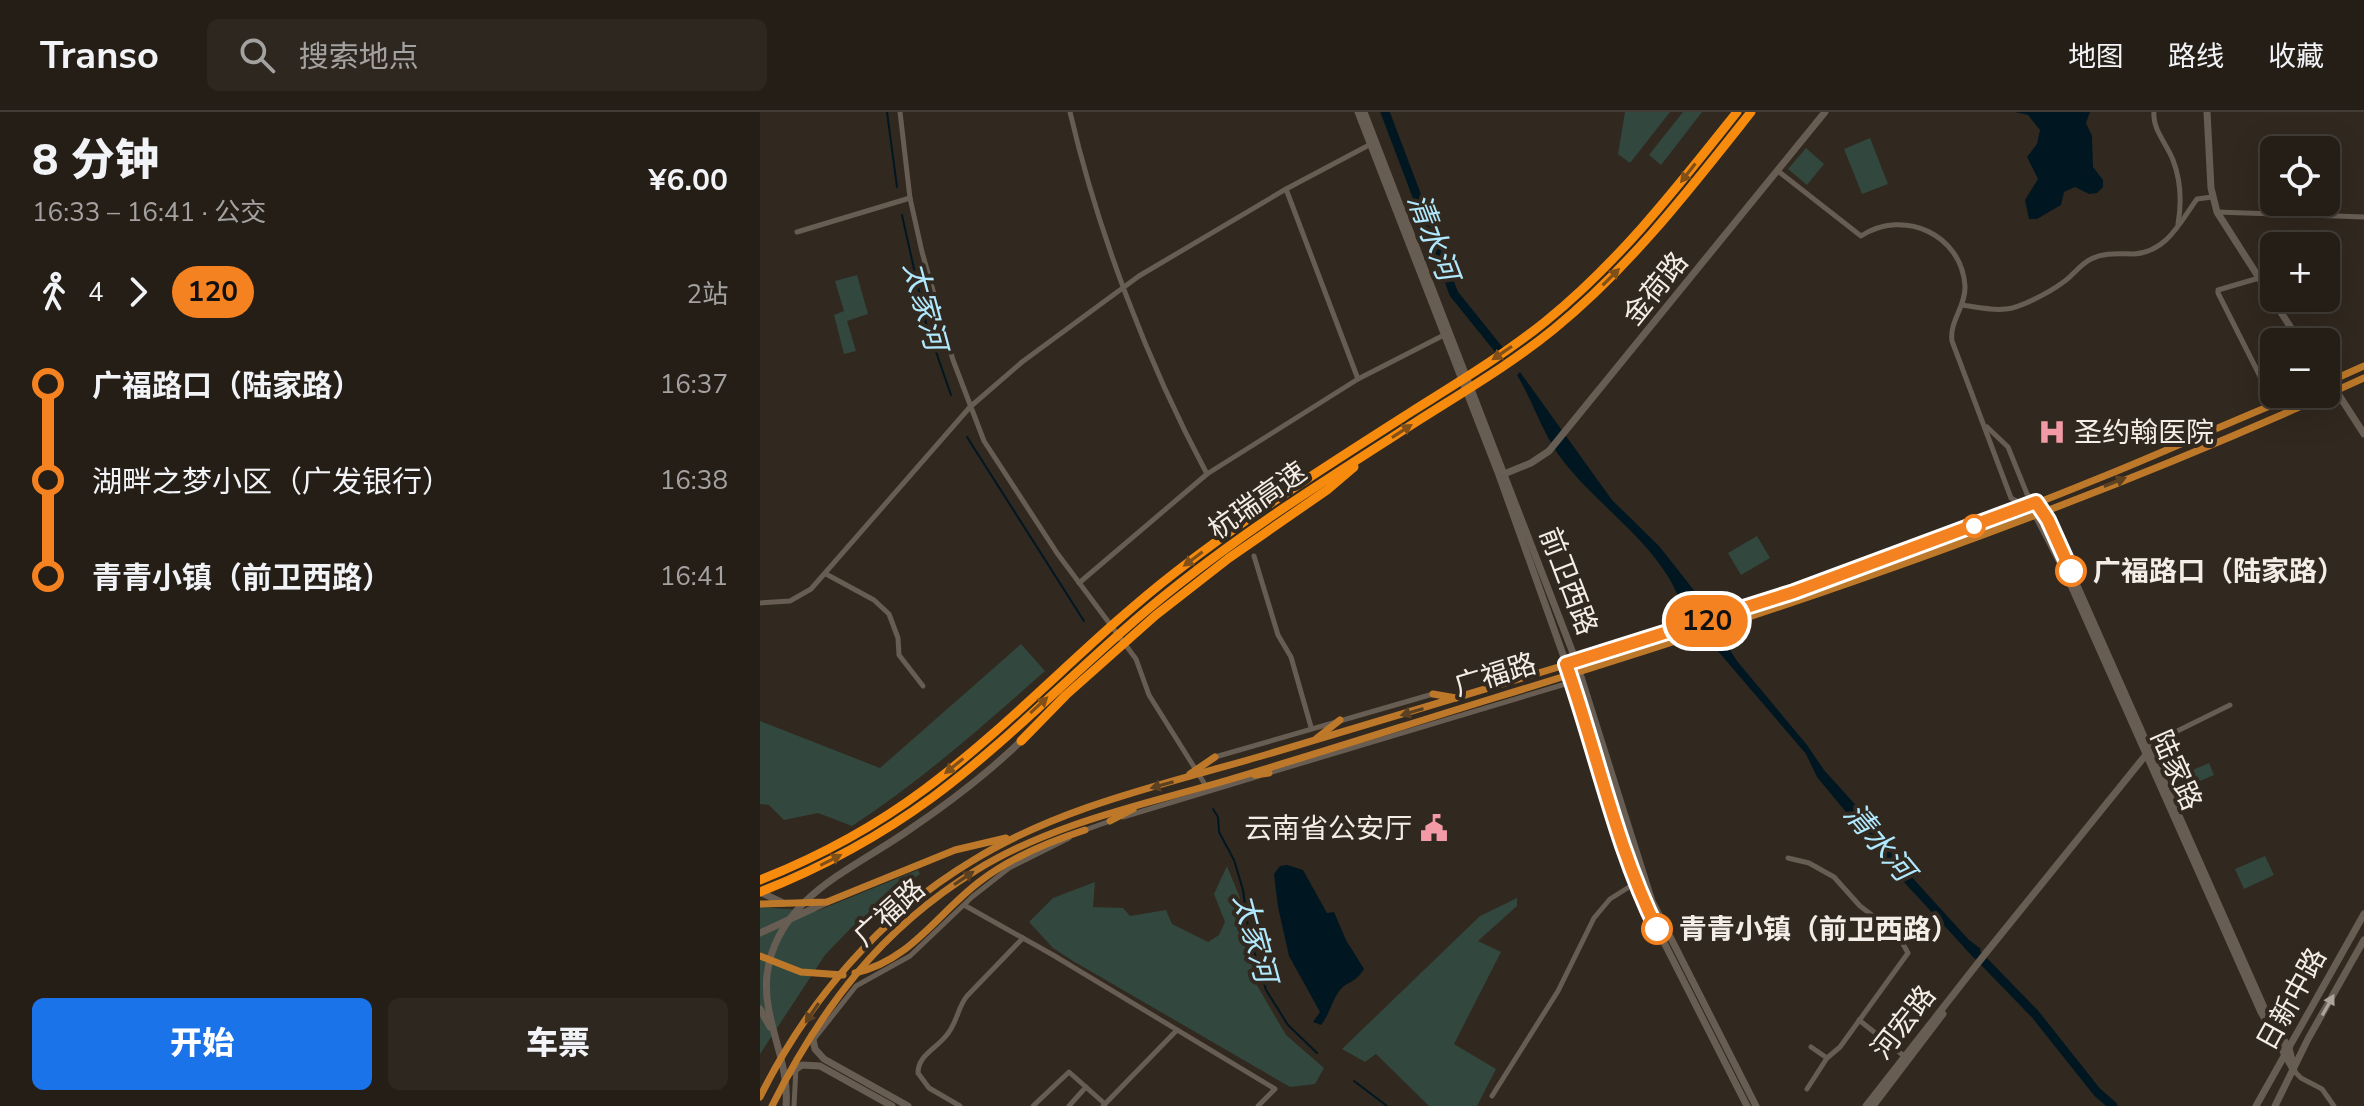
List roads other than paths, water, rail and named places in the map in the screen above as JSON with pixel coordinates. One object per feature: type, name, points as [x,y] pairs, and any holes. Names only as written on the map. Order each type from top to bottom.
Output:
[{"type":"highway","name":"杭瑞高速","points":[[760,880],[840,843],[910,800],[965,757],[1106,629],[1195,557],[1282,495],[1531,333],[1582,290],[1626,246],[1737,112]]},
{"type":"highway","name":"杭瑞高速","points":[[760,892],[846,853],[917,809],[973,765],[1114,637],[1180,583],[1277,511],[1513,360],[1615,274],[1661,223],[1751,112]]},
{"type":"highway","points":[[1021,741],[1101,662],[1199,581],[1327,490],[1381,445]]},
{"type":"main road","name":"前卫西路","points":[[1361,112],[1499,475],[1571,678],[1645,905],[1747,1106]]},
{"type":"main road","name":"金荷路","points":[[1504,474],[1531,463],[1549,451],[1825,112]]},
{"type":"main road","points":[[2207,112],[2212,197],[2217,212],[2291,328]]},
{"type":"main road","name":"前卫西路","points":[[1373,144],[1576,661],[1652,901],[1756,1106]]},
{"type":"main road","points":[[2340,375],[2364,366]]},
{"type":"main road","name":"广福路","points":[[2340,389],[2364,378]]},
{"type":"main road","points":[[2340,393],[2364,434]]},
{"type":"main road","name":"广福路","points":[[760,1097],[770,1076],[821,999],[881,930],[954,872],[1015,837],[1070,814],[1198,772],[1458,698],[1805,588],[2108,474],[2265,408]]},
{"type":"main road","name":"广福路","points":[[772,1106],[801,1050],[853,975],[889,937],[960,881],[1000,857],[1043,837],[1141,803],[1571,678],[1796,602],[2039,512],[2294,408]]},
{"type":"main road","name":"陆家路","points":[[2036,502],[2266,1012],[2289,1048]]},
{"type":"main road","name":"陆家路","points":[[2025,506],[2039,512]]},
{"type":"main road","points":[[1433,694],[1458,698]]},
{"type":"main road","points":[[1313,741],[1340,720]]},
{"type":"main road","points":[[786,1106],[786,1074],[768,1009],[767,978],[772,951],[782,930],[797,909],[819,889],[947,803],[1021,741]]},
{"type":"main road","points":[[1977,967],[2150,754]]},
{"type":"main road","name":"陆家路","points":[[2150,754],[2261,1012],[2294,1071]]},
{"type":"main road","points":[[1198,772],[1215,757]]},
{"type":"main road","points":[[1229,779],[1269,773]]},
{"type":"main road","points":[[1110,821],[1141,803]]},
{"type":"main road","points":[[760,956],[815,974],[848,975],[872,968],[916,942],[965,893],[1006,864],[1047,843],[1085,830]]},
{"type":"main road","points":[[760,933],[955,850],[1015,837]]},
{"type":"main road","points":[[760,892],[785,903]]},
{"type":"main road","points":[[760,904],[827,902]]},
{"type":"main road","name":"日新中路","points":[[2256,1106],[2364,914]]},
{"type":"main road","name":"日新中路","points":[[2275,1106],[2308,1039],[2364,940]]},
{"type":"main road","name":"河宏路","points":[[1866,1106],[1977,967]]},
{"type":"main road","name":"河宏路","points":[[1873,1106],[1977,967]]},
{"type":"main road","points":[[760,1009],[776,1040]]},
{"type":"main road","points":[[812,1037],[824,1059],[879,1094],[892,1106]]},
{"type":"main road","points":[[2289,1048],[2294,1071]]},
{"type":"main road","points":[[786,1078],[796,1068],[808,1064],[820,1066],[908,1106]]},
{"type":"street","points":[[900,112],[910,198],[943,330],[989,450],[1079,583],[1136,659],[1149,695],[1206,786]]},
{"type":"street","points":[[1070,112],[1123,287],[1166,391],[1207,474]]},
{"type":"street","points":[[2154,112],[2153,120],[2169,150],[2180,184],[2177,229]]},
{"type":"street","points":[[760,603],[790,601],[802,596],[826,574],[970,407],[1022,362],[1123,287],[1286,189],[1373,144]]},
{"type":"street","points":[[1778,171],[1861,236],[1893,225],[1922,227],[1936,235],[1955,254],[1962,269],[1965,291],[1952,329],[1952,341],[2011,498],[2025,506]]},
{"type":"street","points":[[1286,189],[1358,379]]},
{"type":"street","points":[[1962,305],[2004,310],[2017,307],[2065,281],[2087,261],[2107,254],[2146,251],[2167,240],[2197,199],[2212,197]]},
{"type":"street","points":[[797,232],[910,198]]},
{"type":"street","points":[[2217,212],[2364,217]]},
{"type":"street","points":[[2259,278],[2218,290],[2218,293],[2260,376]]},
{"type":"street","points":[[1079,583],[1207,474],[1358,379],[1444,335]]},
{"type":"street","points":[[1986,426],[2008,447],[2027,494],[2036,502]]},
{"type":"street","points":[[1254,556],[1278,635],[1291,657],[1311,727]]},
{"type":"street","points":[[826,574],[874,600],[889,614],[898,638],[899,655],[923,686]]},
{"type":"street","points":[[812,1037],[856,986],[910,956],[1009,868],[1085,830],[1571,678]]},
{"type":"street","points":[[1215,757],[1433,694]]},
{"type":"street","points":[[2150,754],[2155,742],[2230,705]]},
{"type":"street","points":[[1788,858],[1809,863],[1834,877],[1860,906],[1898,935],[1908,953],[1840,1047],[1827,1058],[1807,1089]]},
{"type":"street","points":[[1492,1096],[1558,991],[1594,918],[1610,899],[1637,882]]},
{"type":"street","points":[[964,905],[1275,1089],[1258,1106]]},
{"type":"street","points":[[960,1106],[929,1088],[918,1073],[919,1062],[954,1026],[967,996],[1023,938]]},
{"type":"street","points":[[1859,1020],[1904,1056]]},
{"type":"street","points":[[1033,1106],[1069,1072],[1104,1105],[1177,1030]]},
{"type":"street","points":[[1811,1047],[1827,1058]]},
{"type":"street","points":[[794,1106],[796,1068],[801,1050]]},
{"type":"street","points":[[2294,1071],[2322,1089],[2334,1106]]},
{"type":"street","points":[[1069,1106],[1086,1087]]},
{"type":"water","points":[[2015,112],[2090,112],[2086,123],[2092,136],[2093,167],[2103,180],[2103,187],[2097,193],[2089,194],[2075,187],[2064,192],[2061,205],[2037,219],[2029,219],[2025,200],[2038,179],[2027,157],[2037,144],[2040,130],[2028,115]]},
{"type":"water","points":[[1520,372],[1612,500],[1659,546],[1708,608],[1685,616],[1677,593],[1650,552],[1557,452],[1517,375]]},
{"type":"water","points":[[1723,639],[1737,661],[1824,770],[1871,822],[1909,874],[1969,940],[1981,949],[1974,958],[1903,881],[1817,777],[1806,754],[1711,643]]},
{"type":"water","points":[[1280,866],[1303,870],[1327,913],[1334,912],[1346,940],[1364,969],[1340,990],[1321,1025],[1313,1022],[1320,1012],[1289,956],[1278,907],[1274,874]]},
{"type":"waterway","name":"太家河","points":[[887,112],[897,187]]},
{"type":"waterway","name":"清水河","points":[[1385,112],[1454,294],[1500,351]]},
{"type":"waterway","name":"太家河","points":[[902,215],[926,323],[951,395]]},
{"type":"waterway","name":"太家河","points":[[967,437],[1084,621]]},
{"type":"waterway","name":"太家河","points":[[1213,809],[1243,890],[1249,935],[1266,990],[1288,1025],[1317,1053]]},
{"type":"waterway","name":"清水河","points":[[1968,945],[2035,1014],[2097,1092],[2113,1106]]},
{"type":"waterway","name":"太家河","points":[[1354,1081],[1387,1106]]},
{"type":"place","name":"圣约翰医院","points":[[2052,432]]},
{"type":"place","name":"广福路口（陆家路）","points":[[2071,571]]},
{"type":"place","name":"云南省公安厅","points":[[1434,828]]},
{"type":"place","name":"青青小镇（前卫西路）","points":[[1657,929]]}]
